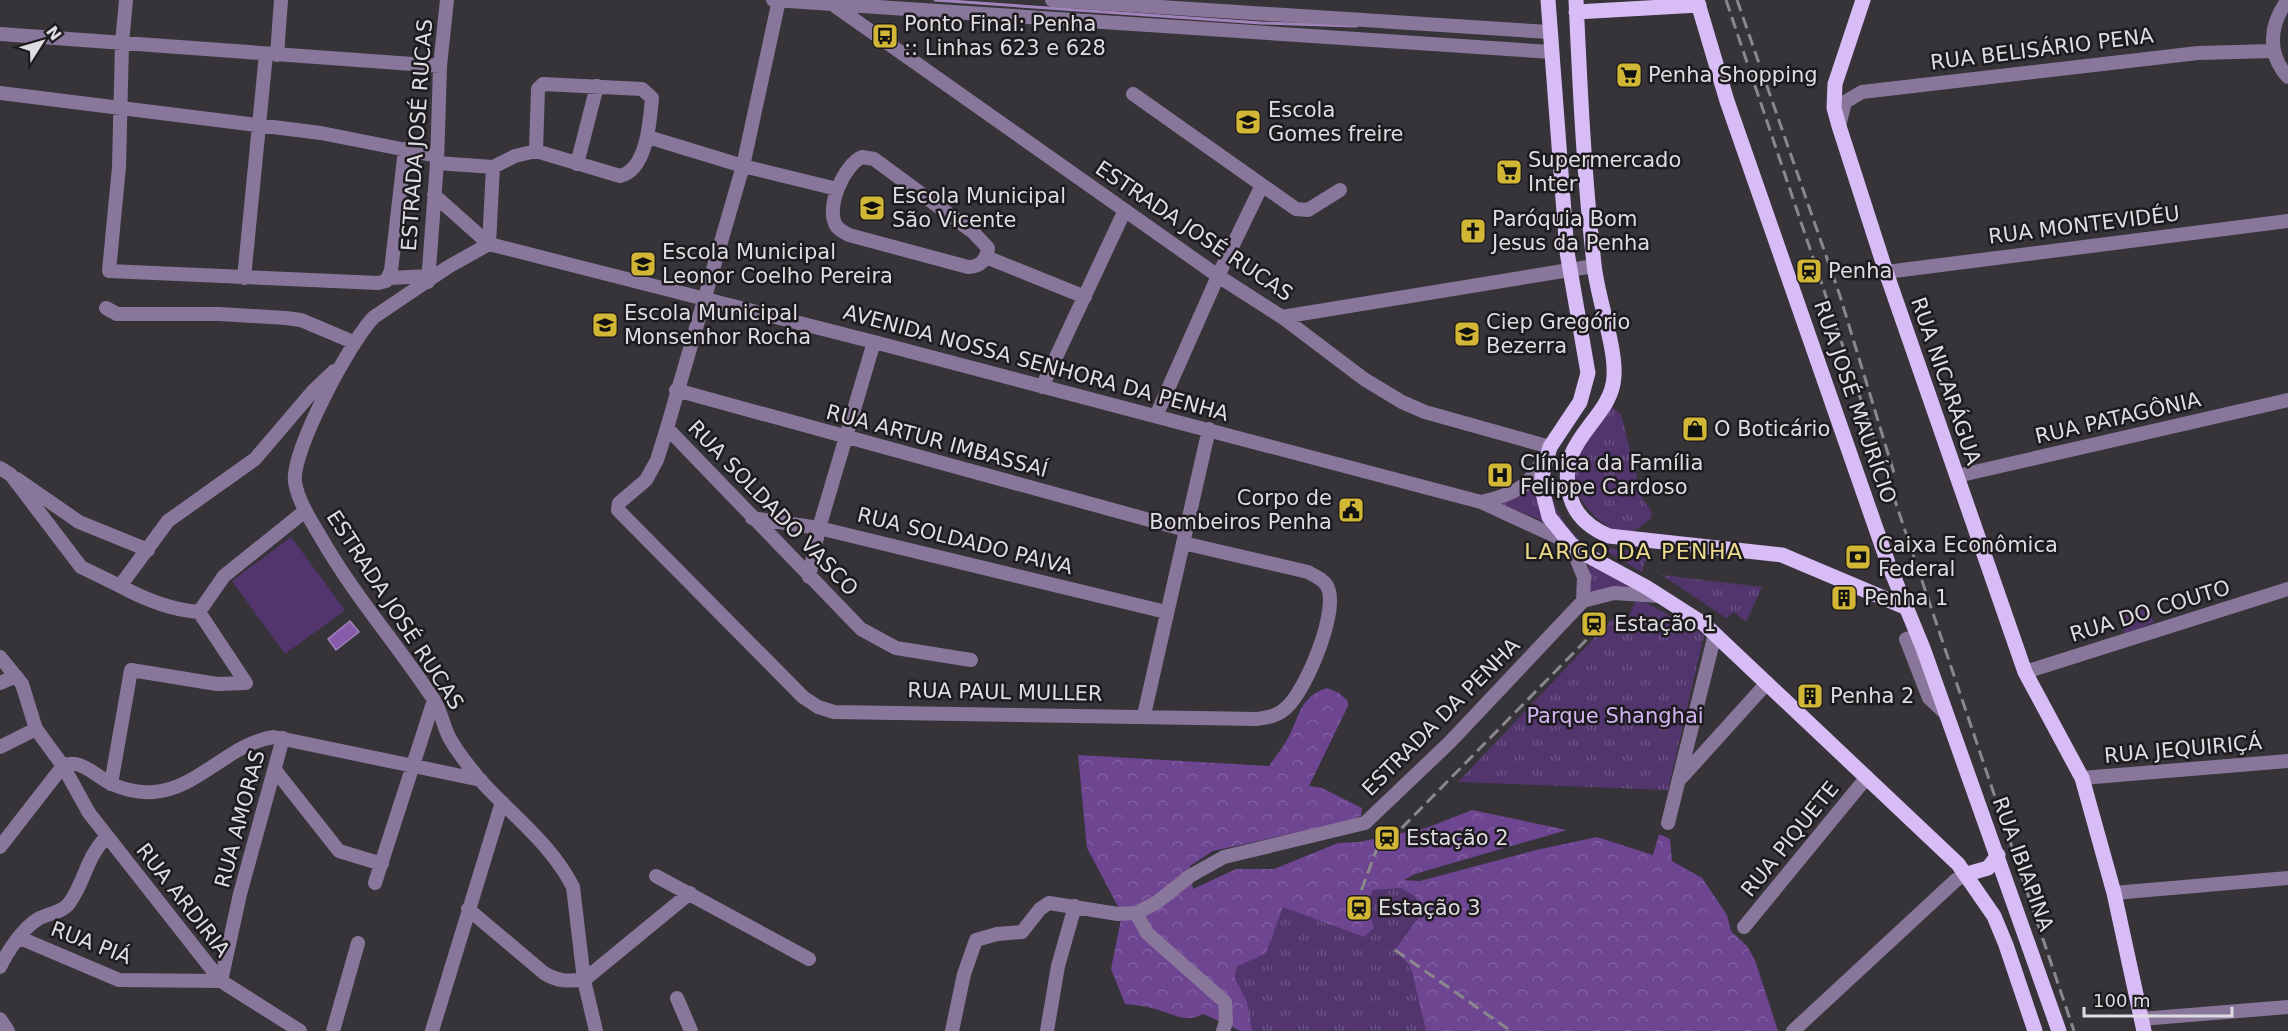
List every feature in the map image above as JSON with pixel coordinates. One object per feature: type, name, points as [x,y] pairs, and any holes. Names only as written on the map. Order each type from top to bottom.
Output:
[{"type":"main road","points":[[1548,0],[1569,271],[1588,374],[1580,402],[1550,447],[1542,476],[1546,509],[1553,524],[1570,543],[1660,596],[1715,634]]},
{"type":"main road","name":"RUA NICARÁGUA","points":[[1863,0],[1835,84],[1834,108],[1886,272],[2025,672],[2082,778],[2114,893],[2143,1025]]},
{"type":"main road","points":[[1698,3],[1576,6],[1594,266],[1614,378],[1608,399],[1588,424],[1571,456],[1567,480],[1573,506],[1582,518],[1599,532],[1632,540],[1782,555],[1905,606]]},
{"type":"main road","name":"RUA JOSÉ MAURÍCIO","points":[[1698,3],[1727,101],[1905,606]]},
{"type":"main road","name":"RUA IBIAPINA","points":[[1905,606],[1912,637],[1945,713],[1998,855],[2059,1031]]},
{"type":"main road","name":"RUA IBIAPINA","points":[[1715,634],[1967,874],[1994,916],[2035,1031]]},
{"type":"main road","points":[[1967,874],[1988,868],[1998,855]]},
{"type":"street","points":[[126,0],[122,43],[118,167],[110,271],[378,283],[390,275],[428,279],[489,244]]},
{"type":"street","points":[[244,278],[258,124],[281,0]]},
{"type":"street","name":"ESTRADA JOSÉ RUCAS","points":[[447,0],[440,66],[437,159],[428,279],[374,317],[353,342],[338,368],[296,469],[297,488],[305,511],[336,563],[434,700],[449,736],[481,780],[550,852],[573,886],[584,980],[596,1031]]},
{"type":"street","points":[[773,0],[835,6],[950,6],[1239,22],[1549,32]]},
{"type":"street","name":"RUA SOLDADO VASCO","points":[[779,0],[742,166],[676,390],[668,428],[852,622],[881,642],[896,648],[971,660]]},
{"type":"street","points":[[1052,0],[1239,22],[1551,52]]},
{"type":"street","points":[[2288,0],[2273,29],[2273,51],[2288,78]]},
{"type":"street","name":"ESTRADA JOSÉ RUCAS","points":[[835,6],[1218,276],[1282,317],[1364,379],[1402,402],[1425,412],[1550,447]]},
{"type":"street","points":[[1504,30],[1504,49]]},
{"type":"street","points":[[0,34],[440,66]]},
{"type":"street","name":"RUA BELISÁRIO PENA","points":[[1839,126],[1845,102],[1862,92],[2198,52],[2273,51]]},
{"type":"street","points":[[0,93],[258,124],[405,149],[437,159],[493,167],[515,156],[536,151],[620,176],[626,175],[634,168],[648,136],[652,99],[648,92],[642,89],[543,84],[540,87],[536,151]]},
{"type":"street","points":[[577,164],[597,86]]},
{"type":"street","points":[[1133,94],[1301,211],[1318,205],[1340,190]]},
{"type":"street","points":[[648,136],[742,166],[837,189]]},
{"type":"street","points":[[390,275],[405,149]]},
{"type":"street","points":[[862,157],[874,159],[973,231],[986,244],[986,257],[978,266],[968,267],[849,235],[836,225],[837,189],[852,162],[862,157]]},
{"type":"street","points":[[489,244],[493,167]]},
{"type":"street","points":[[1156,416],[1218,276],[1262,185]]},
{"type":"street","points":[[434,195],[489,244]]},
{"type":"street","points":[[1042,387],[1125,210]]},
{"type":"street","name":"RUA MONTEVIDÉU","points":[[1886,272],[2288,221]]},
{"type":"street","name":"AVENIDA NOSSA SENHORA DA PENHA","points":[[489,244],[1209,429],[1481,502],[1512,495],[1520,489],[1530,481],[1550,447]]},
{"type":"street","points":[[986,257],[1085,297]]},
{"type":"street","points":[[1282,317],[1594,266]]},
{"type":"street","points":[[106,308],[117,314],[209,314],[301,320],[353,342]]},
{"type":"street","points":[[809,577],[819,528],[874,342]]},
{"type":"street","points":[[120,586],[168,521],[255,459],[313,391],[338,368]]},
{"type":"street","name":"RUA ARTUR IMBASSAÍ","points":[[676,390],[1185,536]]},
{"type":"street","name":"RUA PATAGÔNIA","points":[[1957,476],[2288,400]]},
{"type":"street","name":"RUA PAUL MULLER","points":[[668,428],[657,460],[646,480],[619,503],[618,510],[796,690],[818,707],[834,712],[1144,715],[1257,719],[1279,714],[1296,696],[1313,667],[1321,646],[1330,596],[1322,580],[1308,572],[1185,536]]},
{"type":"street","points":[[1144,715],[1209,429]]},
{"type":"street","points":[[5,472],[38,491],[58,510],[79,522],[148,550]]},
{"type":"street","points":[[5,472],[81,567],[141,597],[185,611],[199,612]]},
{"type":"street","points":[[1481,502],[1570,543],[1584,577],[1583,601],[1614,593],[1660,596]]},
{"type":"street","points":[[199,612],[224,576],[305,511]]},
{"type":"street","name":"RUA SOLDADO PAIVA","points":[[752,518],[819,528],[1166,612]]},
{"type":"street","name":"RUA DO COUTO","points":[[2025,672],[2288,590]]},
{"type":"street","name":"ESTRADA DA PENHA","points":[[1136,913],[1156,903],[1191,876],[1224,857],[1365,823],[1450,742],[1583,601]]},
{"type":"street","points":[[111,784],[131,670],[217,684],[246,683],[199,612]]},
{"type":"street","points":[[1668,823],[1681,779],[1715,634]]},
{"type":"street","points":[[0,657],[16,676],[26,693],[36,729],[0,747]]},
{"type":"street","points":[[0,683],[16,676]]},
{"type":"street","points":[[1681,779],[1767,683]]},
{"type":"street","points":[[375,883],[434,700]]},
{"type":"street","name":"RUA ARDIRIA","points":[[36,729],[63,766],[81,801],[106,837],[220,981],[300,1031]]},
{"type":"street","points":[[0,847],[63,766],[78,765],[111,784],[131,791],[165,791],[180,787],[258,741],[274,737],[481,780]]},
{"type":"street","name":"RUA AMORAS","points":[[220,981],[240,894],[283,738]]},
{"type":"street","name":"RUA JEQUIRIÇÁ","points":[[2082,778],[2288,761]]},
{"type":"street","points":[[275,770],[339,851],[382,864]]},
{"type":"street","name":"RUA PIQUETE","points":[[1744,927],[1867,777]]},
{"type":"street","points":[[432,1031],[502,802]]},
{"type":"street","points":[[0,967],[35,921],[62,910],[70,902],[91,855],[106,837]]},
{"type":"street","points":[[1793,1031],[1956,880],[1967,874]]},
{"type":"street","points":[[656,876],[809,958]]},
{"type":"street","points":[[2114,893],[2288,878]]},
{"type":"street","points":[[468,909],[549,976],[565,981],[584,980],[690,893]]},
{"type":"street","points":[[952,1031],[964,974],[976,940],[997,934],[1022,932],[1045,904],[1062,903],[1118,914],[1136,913],[1147,933],[1225,1002],[1227,1028]]},
{"type":"street","points":[[1047,1031],[1058,966],[1075,906]]},
{"type":"street","name":"RUA PIÁ","points":[[20,938],[119,980],[220,981]]},
{"type":"street","points":[[333,1031],[358,944]]},
{"type":"street","points":[[677,998],[690,1031]]},
{"type":"street","points":[[2143,1025],[2288,1007]]},
{"type":"street","points":[[0,1019],[8,1031]]},
{"type":"green space","points":[[1608,404],[1621,414],[1642,498],[1652,512],[1651,518],[1632,531],[1615,530],[1598,519],[1584,504],[1575,487],[1575,466],[1581,449]]},
{"type":"green space","points":[[1548,476],[1552,497],[1560,516],[1571,531],[1601,558],[1652,593],[1620,588],[1604,589],[1588,594],[1590,573],[1585,556],[1575,542],[1544,522],[1490,502]]},
{"type":"green space","points":[[291,537],[345,610],[285,654],[232,581]]},
{"type":"green space","points":[[1599,547],[1648,553],[1642,572]]},
{"type":"green space","points":[[1662,575],[1762,587],[1746,622],[1734,612],[1726,618]]},
{"type":"green space","name":"Parque Shanghai","points":[[1643,601],[1704,635],[1668,790],[1458,782],[1617,614],[1628,619],[1635,602]]},
{"type":"green space","points":[[2148,608],[2154,622],[2125,634],[2118,618]]},
{"type":"green space","points":[[1327,688],[1339,693],[1348,701],[1348,706],[1309,786],[1322,788],[1362,808],[1361,816],[1348,821],[1213,851],[1190,866],[1193,889],[1236,869],[1274,869],[1338,843],[1359,842],[1426,828],[1472,810],[1567,830],[1415,874],[1404,880],[1420,881],[1536,850],[1597,837],[1653,855],[1659,834],[1670,839],[1672,861],[1702,878],[1727,915],[1731,931],[1747,946],[1755,960],[1778,1031],[1241,1031],[1203,1014],[1184,1018],[1151,1008],[1125,1004],[1111,969],[1122,914],[1087,848],[1078,755],[1269,766],[1286,742],[1306,702]]},
{"type":"green space","points":[[1401,888],[1415,896],[1422,913],[1395,950],[1411,967],[1426,1031],[1252,1031],[1247,1002],[1234,976],[1236,973],[1234,968],[1266,953],[1283,907],[1364,937],[1374,928],[1367,902],[1373,890]]},
{"type":"shaded area","points":[[350,621],[359,632],[336,650],[328,639]]},
{"type":"waterway","points":[[935,0],[1261,23],[1356,26]]},
{"type":"railway","points":[[1726,0],[2074,1031]]},
{"type":"railway","points":[[1737,0],[1840,296],[1894,473]]},
{"type":"railway","points":[[1389,841],[1595,631]]},
{"type":"railway","points":[[1355,907],[1381,838]]},
{"type":"railway","points":[[1395,950],[1511,1031]]},
{"type":"place","name":"Ponto Final: Penha :: Linhas 623 e 628","points":[[885,36]]},
{"type":"place","name":"Penha Shopping","points":[[1629,75]]},
{"type":"place","name":"Escola Gomes freire","points":[[1248,122]]},
{"type":"place","name":"Supermercado Inter","points":[[1509,172]]},
{"type":"place","name":"Escola Municipal São Vicente","points":[[872,208]]},
{"type":"place","name":"Paróquia Bom Jesus da Penha","points":[[1473,231]]},
{"type":"place","name":"Escola Municipal Leonor Coelho Pereira","points":[[643,264]]},
{"type":"place","name":"Penha","points":[[1809,271]]},
{"type":"place","name":"Escola Municipal Monsenhor Rocha","points":[[605,325]]},
{"type":"place","name":"Ciep Gregório Bezerra","points":[[1467,334]]},
{"type":"place","name":"O Boticário","points":[[1695,429]]},
{"type":"place","name":"Clínica da Família Felippe Cardoso","points":[[1500,475]]},
{"type":"place","name":"Corpo de Bombeiros Penha","points":[[1351,510]]},
{"type":"place","name":"Caixa Econômica Federal","points":[[1858,557]]},
{"type":"place","name":"Penha 1","points":[[1844,598]]},
{"type":"place","name":"Estação 1","points":[[1594,624]]},
{"type":"place","name":"Penha 2","points":[[1810,696]]},
{"type":"place","name":"Estação 2","points":[[1387,838]]},
{"type":"place","name":"Estação 3","points":[[1359,908]]},
{"type":"district","name":"LARGO DA PENHA","points":[[1634,551]]}]
